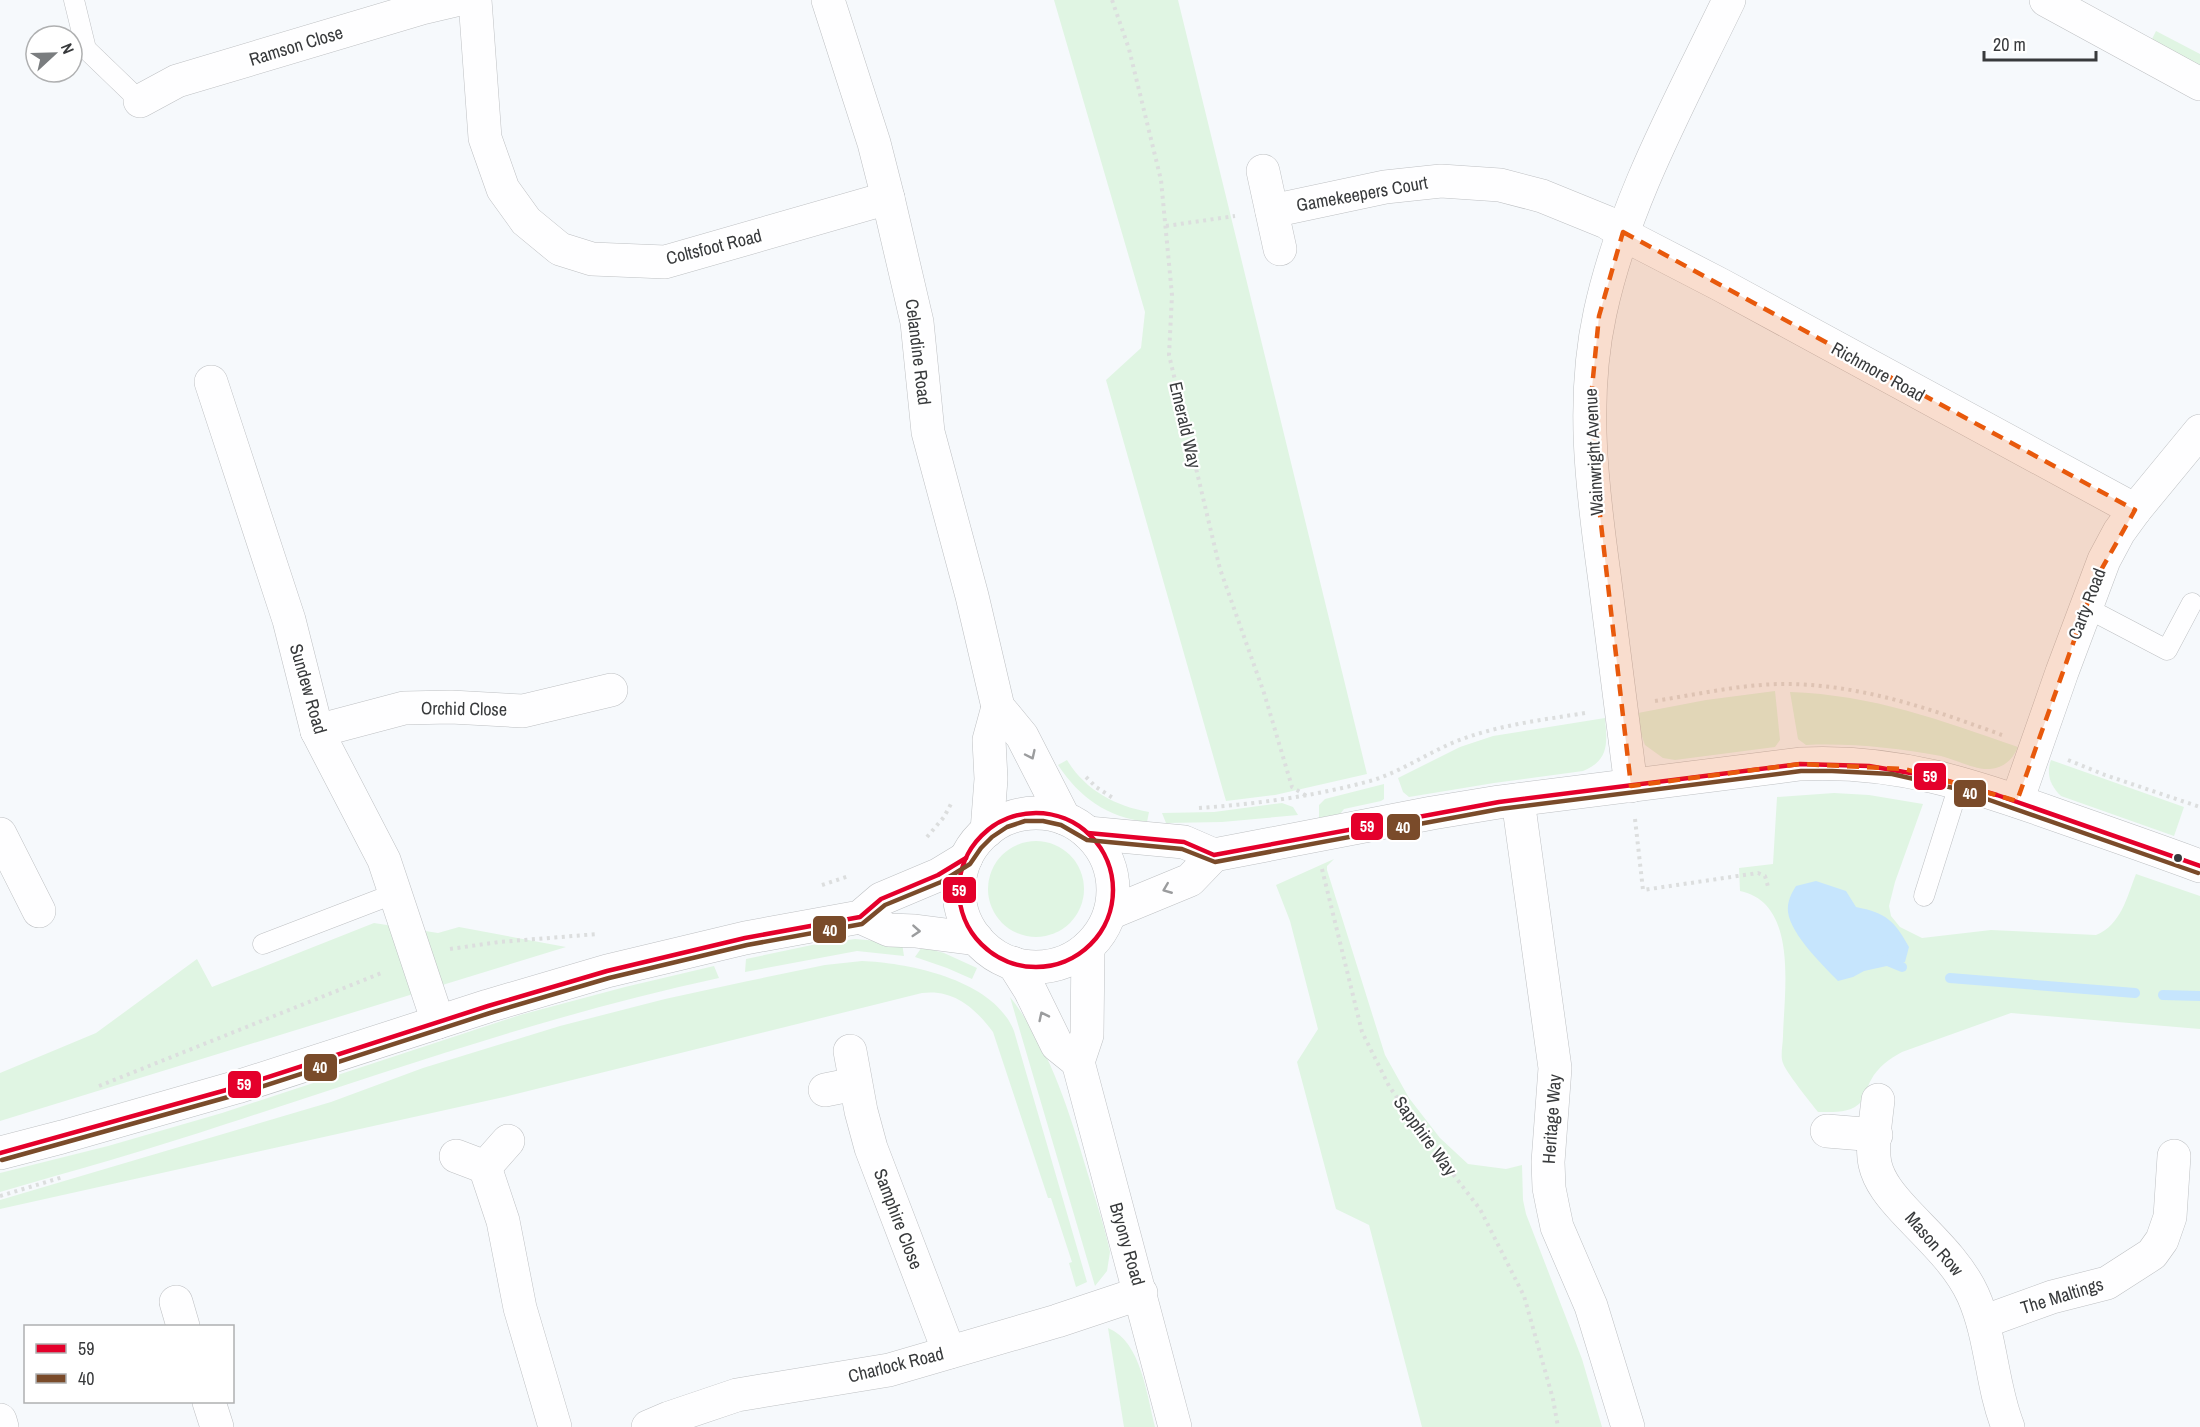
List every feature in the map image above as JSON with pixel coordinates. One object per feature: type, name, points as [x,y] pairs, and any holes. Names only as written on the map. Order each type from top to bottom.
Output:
[{"type":"street","name":"Ramson Close","points":[[140,101],[177,81],[456,0]]},
{"type":"street","name":"Coltsfoot Road","points":[[475,0],[485,138],[503,189],[526,221],[560,249],[592,259],[664,262],[888,198]]},
{"type":"street","name":"Celandine Road","points":[[828,0],[874,143],[888,198],[918,331],[928,432],[972,596],[998,707],[1022,736],[1076,826]]},
{"type":"street","name":"Wainwright Avenue","points":[[1631,786],[1596,510],[1589,419],[1590,381],[1599,316],[1623,232],[1647,170],[1729,0]]},
{"type":"street","points":[[2046,0],[2200,84]]},
{"type":"street","name":"Gamekeepers Court","points":[[1263,171],[1280,249]]},
{"type":"street","name":"Gamekeepers Court","points":[[1272,211],[1406,184],[1442,181],[1467,182],[1500,185],[1542,196],[1596,217],[1623,232]]},
{"type":"street","name":"Richmore Road","points":[[1623,232],[2135,510]]},
{"type":"street","name":"Sundew Road","points":[[210,382],[289,620],[317,730],[384,860],[438,1022]]},
{"type":"street","name":"Carty Road","points":[[2017,801],[2085,607],[2108,553],[2135,510],[2200,431]]},
{"type":"street","name":"Orchid Close","points":[[317,730],[404,708],[451,707],[523,711],[611,690]]},
{"type":"street","name":"Celandine Road","points":[[987,831],[991,779],[989,740],[998,707]]},
{"type":"street","points":[[1076,826],[1102,850],[1110,870],[1113,891],[1110,913],[1101,931],[1088,947],[1075,956],[1060,963],[1045,966],[1013,963],[988,950],[977,939],[963,915],[960,879],[966,858],[975,843],[987,831],[1004,820],[1024,814],[1044,813],[1076,826],[1184,842],[1214,855],[1432,813],[1518,800],[1800,764],[1832,763],[1899,768],[1960,782],[2200,866]]},
{"type":"street","name":"Heritage Way","points":[[1518,800],[1555,1068],[1548,1162],[1551,1198],[1557,1227],[1591,1306],[1628,1427]]},
{"type":"street","points":[[0,834],[39,911]]},
{"type":"street","points":[[1110,913],[1190,880],[1214,855]]},
{"type":"street","points":[[0,1153],[200,1098],[438,1022],[626,966],[745,938],[860,917],[881,899],[938,875],[966,858]]},
{"type":"street","points":[[860,917],[889,930],[977,939]]},
{"type":"street","points":[[1013,963],[1030,990],[1057,1045],[1078,1062],[1087,1035],[1088,947]]},
{"type":"street","name":"Samphire Close","points":[[850,1051],[840,1087],[871,1148],[949,1352]]},
{"type":"street","name":"Bryony Road","points":[[1078,1062],[1175,1427]]},
{"type":"street","name":"Mason Row","points":[[1878,1100],[1874,1160],[1880,1178],[1890,1193],[1964,1278],[1983,1322],[1990,1346],[1996,1391],[2008,1427]]},
{"type":"street","points":[[1827,1131],[1876,1135]]},
{"type":"street","points":[[508,1141],[470,1162],[503,1221],[520,1308],[555,1427]]},
{"type":"street","name":"The Maltings","points":[[1983,1322],[2052,1298],[2107,1283],[2143,1261],[2172,1247],[2170,1217],[2174,1156]]},
{"type":"street","name":"Charlock Road","points":[[648,1427],[737,1395],[865,1375],[1057,1321],[1141,1293]]},
{"type":"street","points":[[210,1403],[217,1427]]},
{"type":"street","points":[[0,1420],[2,1427]]},
{"type":"lane","points":[[74,0],[86,50],[140,101]]},
{"type":"lane","points":[[2085,607],[2167,650],[2192,603]]},
{"type":"lane","points":[[1924,896],[1960,782]]},
{"type":"lane","points":[[262,944],[396,893]]},
{"type":"path","name":"Emerald Way","points":[[1112,0],[1129,49],[1158,169],[1172,295],[1168,355],[1220,569],[1264,693],[1292,787],[1305,795],[1314,835]]},
{"type":"path","points":[[1166,226],[1272,211]]},
{"type":"path","points":[[1631,786],[1643,890],[1758,873],[1765,876],[1769,890]]},
{"type":"path","name":"Sapphire Way","points":[[1314,835],[1362,1032],[1389,1086],[1425,1138],[1480,1209],[1524,1296],[1553,1399],[1558,1427]]},
{"type":"path","points":[[0,1196],[71,1175]]},
{"type":"highlighted area","points":[[1623,232],[2135,510],[2096,579],[2017,801],[1905,769],[1800,764],[1631,786],[1589,419],[1599,316]]},
{"type":"green space","points":[[1054,0],[1178,0],[1367,774],[1275,795],[1226,801],[1106,380],[1141,348],[1145,312]]},
{"type":"green space","points":[[2156,31],[2200,54],[2200,72],[2152,39]]},
{"type":"green space","points":[[1775,691],[1780,740],[1775,747],[1675,760],[1663,758],[1645,745],[1638,713],[1706,700]]},
{"type":"green space","points":[[1790,692],[1850,698],[1906,710],[2018,747],[2007,762],[2000,767],[1984,769],[1941,756],[1907,751],[1857,745],[1806,745],[1798,739]]},
{"type":"green space","points":[[1605,718],[1605,749],[1592,767],[1583,771],[1409,797],[1403,792],[1398,778],[1460,747],[1493,736]]},
{"type":"green space","points":[[1067,760],[1083,780],[1102,795],[1124,806],[1149,812],[1147,822],[1119,816],[1085,796],[1066,777],[1058,765]]},
{"type":"green space","points":[[2051,760],[2184,807],[2174,836],[2061,796],[2050,779]]},
{"type":"green space","points":[[1384,784],[1384,799],[1381,801],[1344,809],[1340,814],[1319,818],[1319,805],[1325,799]]},
{"type":"green space","points":[[1834,793],[1869,795],[1923,804],[1895,882],[1889,906],[1891,916],[1900,927],[1922,938],[1991,930],[2096,935],[2112,924],[2117,917],[2136,874],[2200,896],[2200,1029],[2011,1013],[1902,1052],[1877,1071],[1864,1099],[1858,1105],[1841,1111],[1818,1112],[1788,1073],[1782,1060],[1785,974],[1780,931],[1772,913],[1759,899],[1740,891],[1739,868],[1773,864],[1777,797]]},
{"type":"green space","points":[[1282,803],[1293,807],[1298,815],[1222,822],[1166,823],[1162,813],[1214,812]]},
{"type":"green space","points":[[1036,841],[1054,844],[1070,855],[1081,871],[1084,889],[1081,907],[1070,923],[1054,934],[1036,937],[1018,934],[1002,923],[991,907],[988,889],[991,871],[1002,855],[1018,844]]},
{"type":"green space","points":[[1334,859],[1327,866],[1327,870],[1385,1055],[1409,1098],[1440,1138],[1468,1164],[1506,1169],[1522,1165],[1523,1200],[1526,1214],[1582,1359],[1602,1427],[1422,1427],[1369,1225],[1336,1209],[1297,1062],[1318,1029],[1290,921],[1276,885]]},
{"type":"green space","points":[[374,923],[438,933],[459,927],[566,947],[0,1121],[0,1073],[96,1033],[197,959],[212,987]]},
{"type":"green space","points":[[855,939],[902,943],[904,956],[857,951],[745,972],[746,959],[812,945]]},
{"type":"green space","points":[[922,947],[944,953],[977,968],[972,979],[915,957]]},
{"type":"green space","points":[[862,961],[903,966],[948,978],[970,987],[989,999],[1004,1013],[1014,1031],[1087,1282],[1076,1287],[1069,1263],[1072,1262],[1051,1198],[1048,1198],[993,1032],[979,1015],[963,1002],[944,994],[933,993],[922,993],[504,1097],[0,1209],[0,1200],[331,1102],[423,1068],[560,1026],[665,999],[748,981],[825,965]]},
{"type":"green space","points":[[714,966],[719,978],[656,992],[532,1026],[170,1142],[0,1192],[0,1173],[108,1146],[222,1113],[520,1015]]},
{"type":"green space","points":[[1010,997],[1038,1039],[1059,1085],[1101,1217],[1110,1252],[1107,1271],[1095,1286]]},
{"type":"green space","points":[[1108,1328],[1119,1335],[1135,1357],[1145,1385],[1155,1427],[1124,1427]]},
{"type":"water","points":[[1816,881],[1846,891],[1856,907],[1882,915],[1894,924],[1909,947],[1905,962],[1864,971],[1838,981],[1801,940],[1790,921],[1788,912],[1790,898],[1796,886]]},
{"type":"waterway","points":[[1885,960],[1902,967]]},
{"type":"waterway","points":[[1950,978],[2135,993]]},
{"type":"waterway","points":[[2163,995],[2200,996]]},
{"type":"transit line","name":"59","points":[[1088,833],[1184,842],[1214,855],[1499,802],[1800,764],[1869,766],[1934,777],[1997,795],[2200,866]]},
{"type":"transit line","name":"40","points":[[2,1160],[239,1094],[490,1013],[609,978],[747,945],[862,924],[885,905],[941,882],[970,864],[992,837],[1007,827],[1025,821],[1043,821],[1061,825],[1087,840],[1182,849],[1215,862],[1500,809],[1801,771],[1832,771],[1892,774],[1958,789],[2198,873]]},
{"type":"transit line","name":"59","points":[[1036,813],[1065,819],[1079,826],[1090,836],[1100,847],[1107,861],[1113,890],[1107,919],[1100,933],[1090,944],[1079,954],[1065,961],[1036,967],[1007,961],[993,954],[982,944],[972,933],[965,919],[959,890],[965,861],[972,847],[982,836],[993,826],[1007,819],[1036,813]]},
{"type":"transit line","name":"59","points":[[0,1153],[237,1087],[488,1006],[607,971],[745,938],[860,917],[881,899],[938,875],[966,858]]}]
